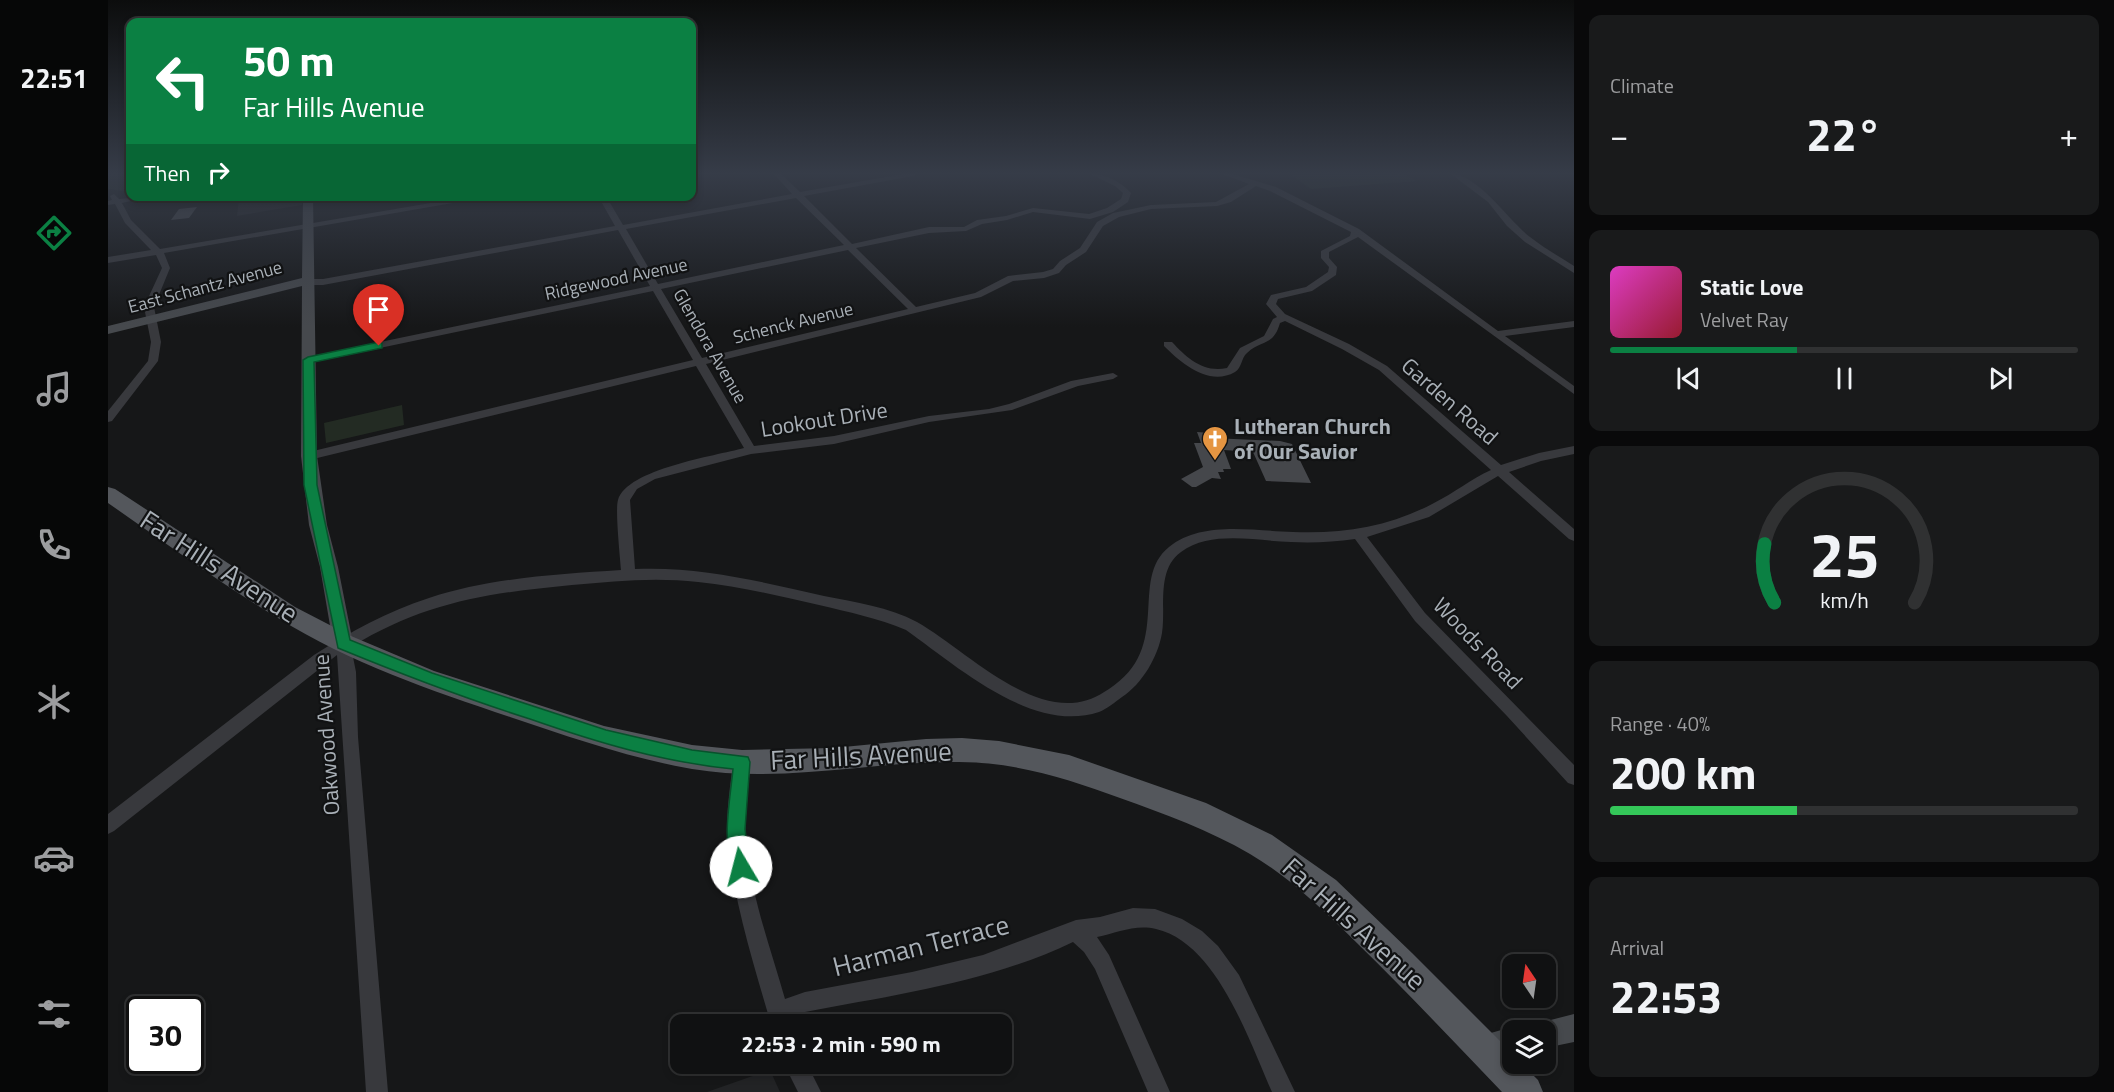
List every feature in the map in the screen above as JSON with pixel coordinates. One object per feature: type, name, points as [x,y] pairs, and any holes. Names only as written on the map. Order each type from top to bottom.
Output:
[{"type":"main road","name":"Far Hills Avenue","points":[[108,494],[287,613],[343,644],[428,679],[606,738],[692,758],[742,762],[833,760],[926,751],[962,750],[999,753],[1069,767],[1196,812],[1262,845],[1325,891],[1401,964],[1526,1092]]},
{"type":"street","points":[[108,419],[153,361],[156,342],[150,302],[166,267],[159,251],[132,225]]},
{"type":"street","points":[[108,260],[314,225]]},
{"type":"street","name":"Glendora Avenue","points":[[619,225],[751,450]]},
{"type":"street","name":"East Schantz Avenue","points":[[108,330],[296,282],[323,282],[637,225]]},
{"type":"street","points":[[828,225],[915,310]]},
{"type":"street","name":"Ridgewood Avenue","points":[[308,360],[929,230],[966,229],[974,225]]},
{"type":"street","name":"Schenck Avenue","points":[[309,456],[978,295],[1011,278],[1056,271],[1063,262],[1083,250],[1094,230],[1100,225]]},
{"type":"street","points":[[1344,225],[1356,231],[1574,391]]},
{"type":"street","points":[[1511,225],[1528,240],[1574,270]]},
{"type":"street","name":"Oakwood Avenue","points":[[308,226],[309,456],[318,525],[348,672],[350,736],[377,1092]]},
{"type":"street","points":[[1286,318],[1274,310],[1272,300],[1279,295],[1309,289],[1333,273],[1333,267],[1325,258],[1325,251],[1354,237],[1356,231]]},
{"type":"street","points":[[1168,344],[1194,369],[1213,372],[1230,370],[1239,355],[1272,336],[1276,321],[1286,318]]},
{"type":"street","name":"Garden Road","points":[[1286,318],[1329,336],[1383,368],[1574,536]]},
{"type":"street","points":[[1496,334],[1574,324]]},
{"type":"street","name":"Lookout Drive","points":[[628,575],[624,500],[633,486],[651,476],[751,450],[834,440],[928,419],[989,412],[1012,407],[1075,383],[1113,376]]},
{"type":"street","points":[[108,825],[281,687],[343,644],[403,614],[452,596],[501,586],[628,575],[674,574],[712,578],[788,592],[893,619],[911,626],[1014,696],[1032,703],[1067,709],[1086,707],[1116,695],[1143,664],[1155,631],[1158,572],[1163,561],[1185,543],[1218,534],[1300,537],[1358,534],[1424,514],[1501,470],[1574,450]]},
{"type":"street","name":"Woods Road","points":[[1358,534],[1420,617],[1513,711],[1574,777]]},
{"type":"street","points":[[742,762],[737,812],[737,844],[745,889],[778,1014]]},
{"type":"street","name":"Harman Terrace","points":[[786,1014],[805,1002],[983,966],[1076,930],[1100,927],[1133,918],[1155,919],[1175,926],[1194,938],[1211,953],[1232,982],[1248,1011],[1284,1092]]},
{"type":"street","points":[[1076,930],[1091,945],[1102,962],[1159,1092]]},
{"type":"street","points":[[1556,1032],[1574,1028]]},
{"type":"street","points":[[1483,1048],[1502,1043]]},
{"type":"street","points":[[800,1074],[810,1092]]},
{"type":"shaded area","points":[[402,405],[404,425],[326,443],[324,423]]},
{"type":"shaded area","points":[[759,1074],[772,1074],[780,1092],[707,1092]]},
{"type":"building","name":"Lutheran Church of Our Savior","points":[[1197,432],[1210,433],[1212,438],[1280,441],[1292,444],[1311,483],[1266,481],[1253,452],[1224,450],[1231,469],[1218,472],[1221,479],[1212,478],[1192,487],[1181,479],[1203,467],[1194,443],[1201,443]]},
{"type":"place","name":"Lutheran Church of Our Savior","points":[[1215,462]]},
{"type":"route","points":[[379,346],[308,360],[311,485],[343,644],[428,679],[606,738],[692,758],[742,762],[736,829],[741,867]]}]
